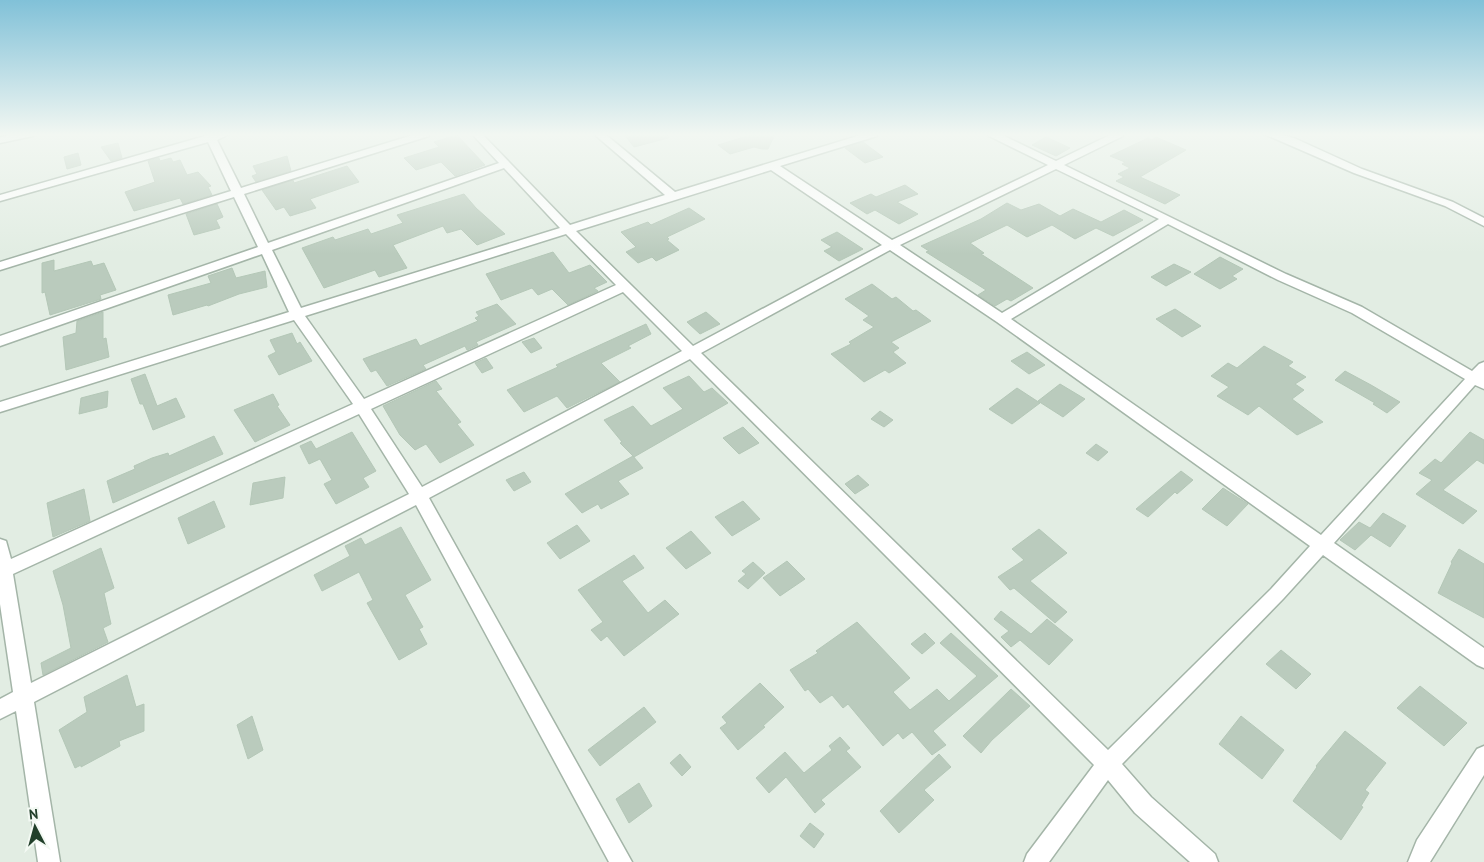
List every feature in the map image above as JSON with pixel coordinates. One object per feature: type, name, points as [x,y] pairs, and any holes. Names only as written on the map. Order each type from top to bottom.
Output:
[{"type":"street","points":[[0,198],[81,174]]},
{"type":"street","points":[[231,174],[296,314],[362,407],[419,496],[621,862]]},
{"type":"street","points":[[0,266],[295,174]]},
{"type":"street","points":[[0,341],[477,174]]},
{"type":"street","points":[[516,174],[625,286],[1108,764],[1143,805],[1207,862]]},
{"type":"street","points":[[647,174],[673,196]]},
{"type":"street","points":[[0,407],[742,174]]},
{"type":"street","points":[[785,174],[1002,319],[1484,659]]},
{"type":"street","points":[[0,710],[419,496],[891,245],[1038,174]]},
{"type":"street","points":[[1076,174],[1282,277],[1357,310],[1478,381]]},
{"type":"street","points":[[1367,174],[1449,204],[1484,222]]},
{"type":"street","points":[[1002,319],[1168,219]]},
{"type":"street","points":[[2,572],[625,286]]},
{"type":"street","points":[[1035,862],[1108,764],[1277,594],[1322,544],[1478,381],[1484,367]]},
{"type":"street","points":[[0,546],[2,572],[50,862]]},
{"type":"street","points":[[1419,862],[1425,848],[1484,756]]},
{"type":"building","points":[[152,174],[200,174],[211,186],[208,187],[212,195],[183,204],[180,198],[134,211],[125,192],[155,182]]},
{"type":"building","points":[[256,174],[281,174],[256,182],[252,176]]},
{"type":"building","points":[[321,174],[353,174],[359,182],[310,199],[316,208],[290,216],[284,207],[276,210],[262,190],[293,180],[294,183]]},
{"type":"building","points":[[1118,174],[1145,174],[1140,177],[1180,195],[1165,204],[1116,181],[1124,177]]},
{"type":"building","points":[[905,185],[918,194],[897,202],[918,214],[899,224],[875,210],[867,214],[850,203],[871,194],[876,197]]},
{"type":"building","points":[[464,194],[476,208],[505,234],[477,245],[461,229],[447,233],[443,226],[393,245],[407,268],[379,277],[375,270],[324,288],[302,248],[333,237],[335,240],[368,229],[371,234],[403,223],[397,215]]},
{"type":"building","points":[[1007,203],[1021,210],[1039,204],[1060,216],[1073,209],[1101,222],[1124,210],[1143,220],[1113,236],[1096,228],[1075,239],[1052,225],[1027,237],[1007,225],[970,243],[984,253],[981,254],[1033,288],[1011,301],[1007,299],[995,306],[978,295],[986,290],[926,252],[929,251],[921,246],[981,219]]},
{"type":"building","points":[[217,204],[223,217],[216,220],[220,228],[194,235],[186,214]]},
{"type":"building","points":[[689,208],[705,219],[667,237],[669,239],[667,240],[679,250],[656,261],[652,257],[638,263],[626,252],[636,247],[621,232],[648,222],[651,225]]},
{"type":"building","points":[[837,232],[863,249],[839,261],[824,251],[832,247],[821,240]]},
{"type":"building","points":[[553,252],[569,273],[590,265],[607,282],[594,288],[598,291],[568,305],[552,289],[538,295],[532,288],[501,300],[486,274]]},
{"type":"building","points":[[1220,257],[1243,269],[1232,276],[1237,279],[1220,289],[1194,274]]},
{"type":"building","points":[[54,260],[54,271],[91,261],[93,266],[104,263],[116,290],[100,295],[101,299],[50,315],[45,292],[42,293],[42,263]]},
{"type":"building","points":[[1174,264],[1191,272],[1166,286],[1151,277]]},
{"type":"building","points":[[232,268],[236,278],[265,271],[267,287],[173,315],[168,295],[211,283],[208,276]]},
{"type":"building","points":[[872,284],[892,299],[896,297],[913,311],[916,310],[931,321],[891,342],[899,348],[893,352],[906,363],[889,373],[885,370],[864,382],[831,354],[851,344],[849,342],[874,327],[863,320],[869,316],[845,299]]},
{"type":"building","points":[[497,304],[516,324],[476,342],[478,345],[467,350],[465,346],[423,365],[426,369],[387,386],[376,370],[371,372],[363,359],[416,339],[420,346],[478,321],[475,318],[479,316],[476,312]]},
{"type":"building","points":[[1175,309],[1201,326],[1182,337],[1156,319]]},
{"type":"building","points":[[103,312],[103,339],[106,338],[109,357],[66,370],[63,337],[76,333],[77,321]]},
{"type":"building","points":[[706,312],[720,324],[700,334],[687,322]]},
{"type":"building","points":[[646,324],[651,334],[628,346],[631,348],[601,363],[620,382],[567,408],[557,396],[524,412],[507,390],[558,367],[556,365]]},
{"type":"building","points":[[292,333],[297,344],[300,342],[312,361],[279,375],[268,356],[276,352],[270,340]]},
{"type":"building","points":[[534,338],[542,348],[531,353],[522,342]]},
{"type":"building","points":[[1264,346],[1293,362],[1288,366],[1306,377],[1295,384],[1304,390],[1292,399],[1323,422],[1297,435],[1259,406],[1248,415],[1217,396],[1229,387],[1211,376],[1228,363],[1237,368]]},
{"type":"building","points":[[1027,352],[1045,365],[1029,374],[1011,361]]},
{"type":"building","points":[[486,358],[493,368],[482,373],[475,363]]},
{"type":"building","points":[[1345,371],[1400,402],[1387,413],[1373,404],[1375,403],[1335,380]]},
{"type":"building","points":[[145,374],[157,406],[176,398],[185,417],[153,430],[143,404],[140,404],[131,379]]},
{"type":"building","points":[[689,376],[704,392],[712,388],[728,403],[634,457],[620,443],[622,442],[604,420],[633,406],[651,426],[683,409],[663,388]]},
{"type":"building","points":[[436,381],[442,389],[436,391],[461,422],[457,424],[474,445],[440,463],[426,444],[415,450],[400,435],[383,406]]},
{"type":"building","points":[[1060,384],[1085,399],[1063,417],[1038,401]]},
{"type":"building","points":[[1017,388],[1040,403],[1012,424],[989,409]]},
{"type":"building","points":[[108,391],[107,407],[79,414],[81,398]]},
{"type":"building","points":[[273,394],[279,405],[277,406],[290,425],[255,442],[234,410]]},
{"type":"building","points":[[880,411],[893,420],[884,427],[871,419]]},
{"type":"building","points":[[743,427],[759,443],[739,454],[723,438]]},
{"type":"building","points":[[352,432],[376,471],[363,478],[369,487],[336,504],[324,484],[332,480],[320,459],[309,464],[300,446],[311,441],[316,449]]},
{"type":"building","points":[[1470,432],[1484,440],[1484,464],[1477,460],[1443,490],[1477,511],[1463,524],[1416,494],[1432,480],[1419,473],[1435,459],[1441,463]]},
{"type":"building","points":[[214,436],[223,454],[113,503],[107,481],[135,469],[134,466],[152,458],[168,453],[169,456]]},
{"type":"building","points":[[1096,444],[1108,452],[1098,461],[1086,453]]},
{"type":"building","points":[[633,456],[643,468],[618,481],[629,494],[601,509],[598,504],[582,513],[565,494]]},
{"type":"building","points":[[1181,471],[1193,480],[1177,494],[1175,492],[1148,517],[1136,509]]},
{"type":"building","points":[[524,472],[531,482],[514,491],[506,480]]},
{"type":"building","points":[[858,475],[869,485],[855,494],[845,484]]},
{"type":"building","points":[[285,477],[283,498],[250,505],[253,483]]},
{"type":"building","points":[[1223,488],[1248,504],[1227,526],[1202,509]]},
{"type":"building","points":[[84,489],[90,521],[53,537],[47,503]]},
{"type":"building","points":[[214,501],[225,527],[188,544],[178,518]]},
{"type":"building","points":[[743,501],[760,519],[732,536],[715,517]]},
{"type":"building","points":[[1383,513],[1406,526],[1390,547],[1371,535],[1355,550],[1340,540],[1359,522],[1370,528]]},
{"type":"building","points":[[577,525],[590,541],[560,559],[547,543]]},
{"type":"building","points":[[401,527],[431,580],[405,595],[423,627],[419,629],[427,644],[399,660],[367,603],[373,600],[359,572],[322,591],[314,575],[350,556],[345,546],[361,538],[365,545]]},
{"type":"building","points":[[1039,529],[1067,553],[1030,581],[1067,612],[1055,623],[1014,588],[1010,590],[998,577],[1024,560],[1012,549]]},
{"type":"building","points":[[691,531],[711,553],[686,569],[666,548]]},
{"type":"building","points":[[101,548],[114,588],[104,593],[111,624],[103,628],[108,642],[43,675],[41,663],[71,648],[63,605],[53,571]]},
{"type":"building","points":[[1459,549],[1484,564],[1484,618],[1438,593],[1451,562]]},
{"type":"building","points":[[634,555],[644,568],[622,581],[648,613],[665,600],[679,614],[624,656],[607,636],[601,641],[591,630],[603,622],[578,590]]},
{"type":"building","points":[[787,561],[805,579],[780,596],[763,578]]},
{"type":"building","points":[[753,562],[765,573],[748,589],[738,581],[746,574],[742,571]]},
{"type":"building","points":[[1001,611],[1031,634],[1047,619],[1073,640],[1049,665],[1020,640],[1011,647],[1001,637],[1009,631],[994,619]]},
{"type":"building","points":[[857,622],[910,678],[893,692],[910,710],[937,689],[949,701],[977,676],[940,643],[951,633],[998,676],[933,731],[946,745],[932,755],[912,732],[903,739],[898,733],[883,746],[848,704],[843,708],[832,695],[820,703],[808,689],[805,691],[790,670],[818,653],[816,651]]},
{"type":"building","points":[[925,633],[935,643],[922,654],[911,644]]},
{"type":"building","points":[[1281,650],[1311,674],[1296,689],[1266,664]]},
{"type":"building","points":[[127,675],[136,707],[144,704],[144,731],[119,741],[120,746],[81,767],[81,765],[75,768],[59,730],[87,712],[84,697]]},
{"type":"building","points":[[760,683],[784,707],[763,726],[765,727],[738,750],[720,728],[727,723],[722,717]]},
{"type":"building","points":[[1420,686],[1467,723],[1444,746],[1397,708]]},
{"type":"building","points":[[1011,689],[1030,706],[992,740],[981,753],[963,736]]},
{"type":"building","points":[[644,707],[656,722],[600,766],[588,750]]},
{"type":"building","points":[[252,716],[263,750],[248,759],[237,725]]},
{"type":"building","points":[[1241,716],[1284,750],[1262,779],[1219,744]]},
{"type":"building","points":[[1345,731],[1386,763],[1365,790],[1369,793],[1361,806],[1363,807],[1341,840],[1293,801],[1316,766]]},
{"type":"building","points":[[840,737],[850,748],[846,751],[861,767],[821,800],[825,804],[815,813],[786,777],[769,793],[756,778],[785,752],[804,773],[832,750],[829,746]]},
{"type":"building","points":[[680,754],[691,767],[682,776],[670,763]]},
{"type":"building","points":[[939,754],[951,767],[924,790],[934,800],[899,833],[880,811]]},
{"type":"building","points":[[639,783],[652,806],[629,823],[616,799]]},
{"type":"building","points":[[810,823],[824,834],[814,848],[800,836]]}]
